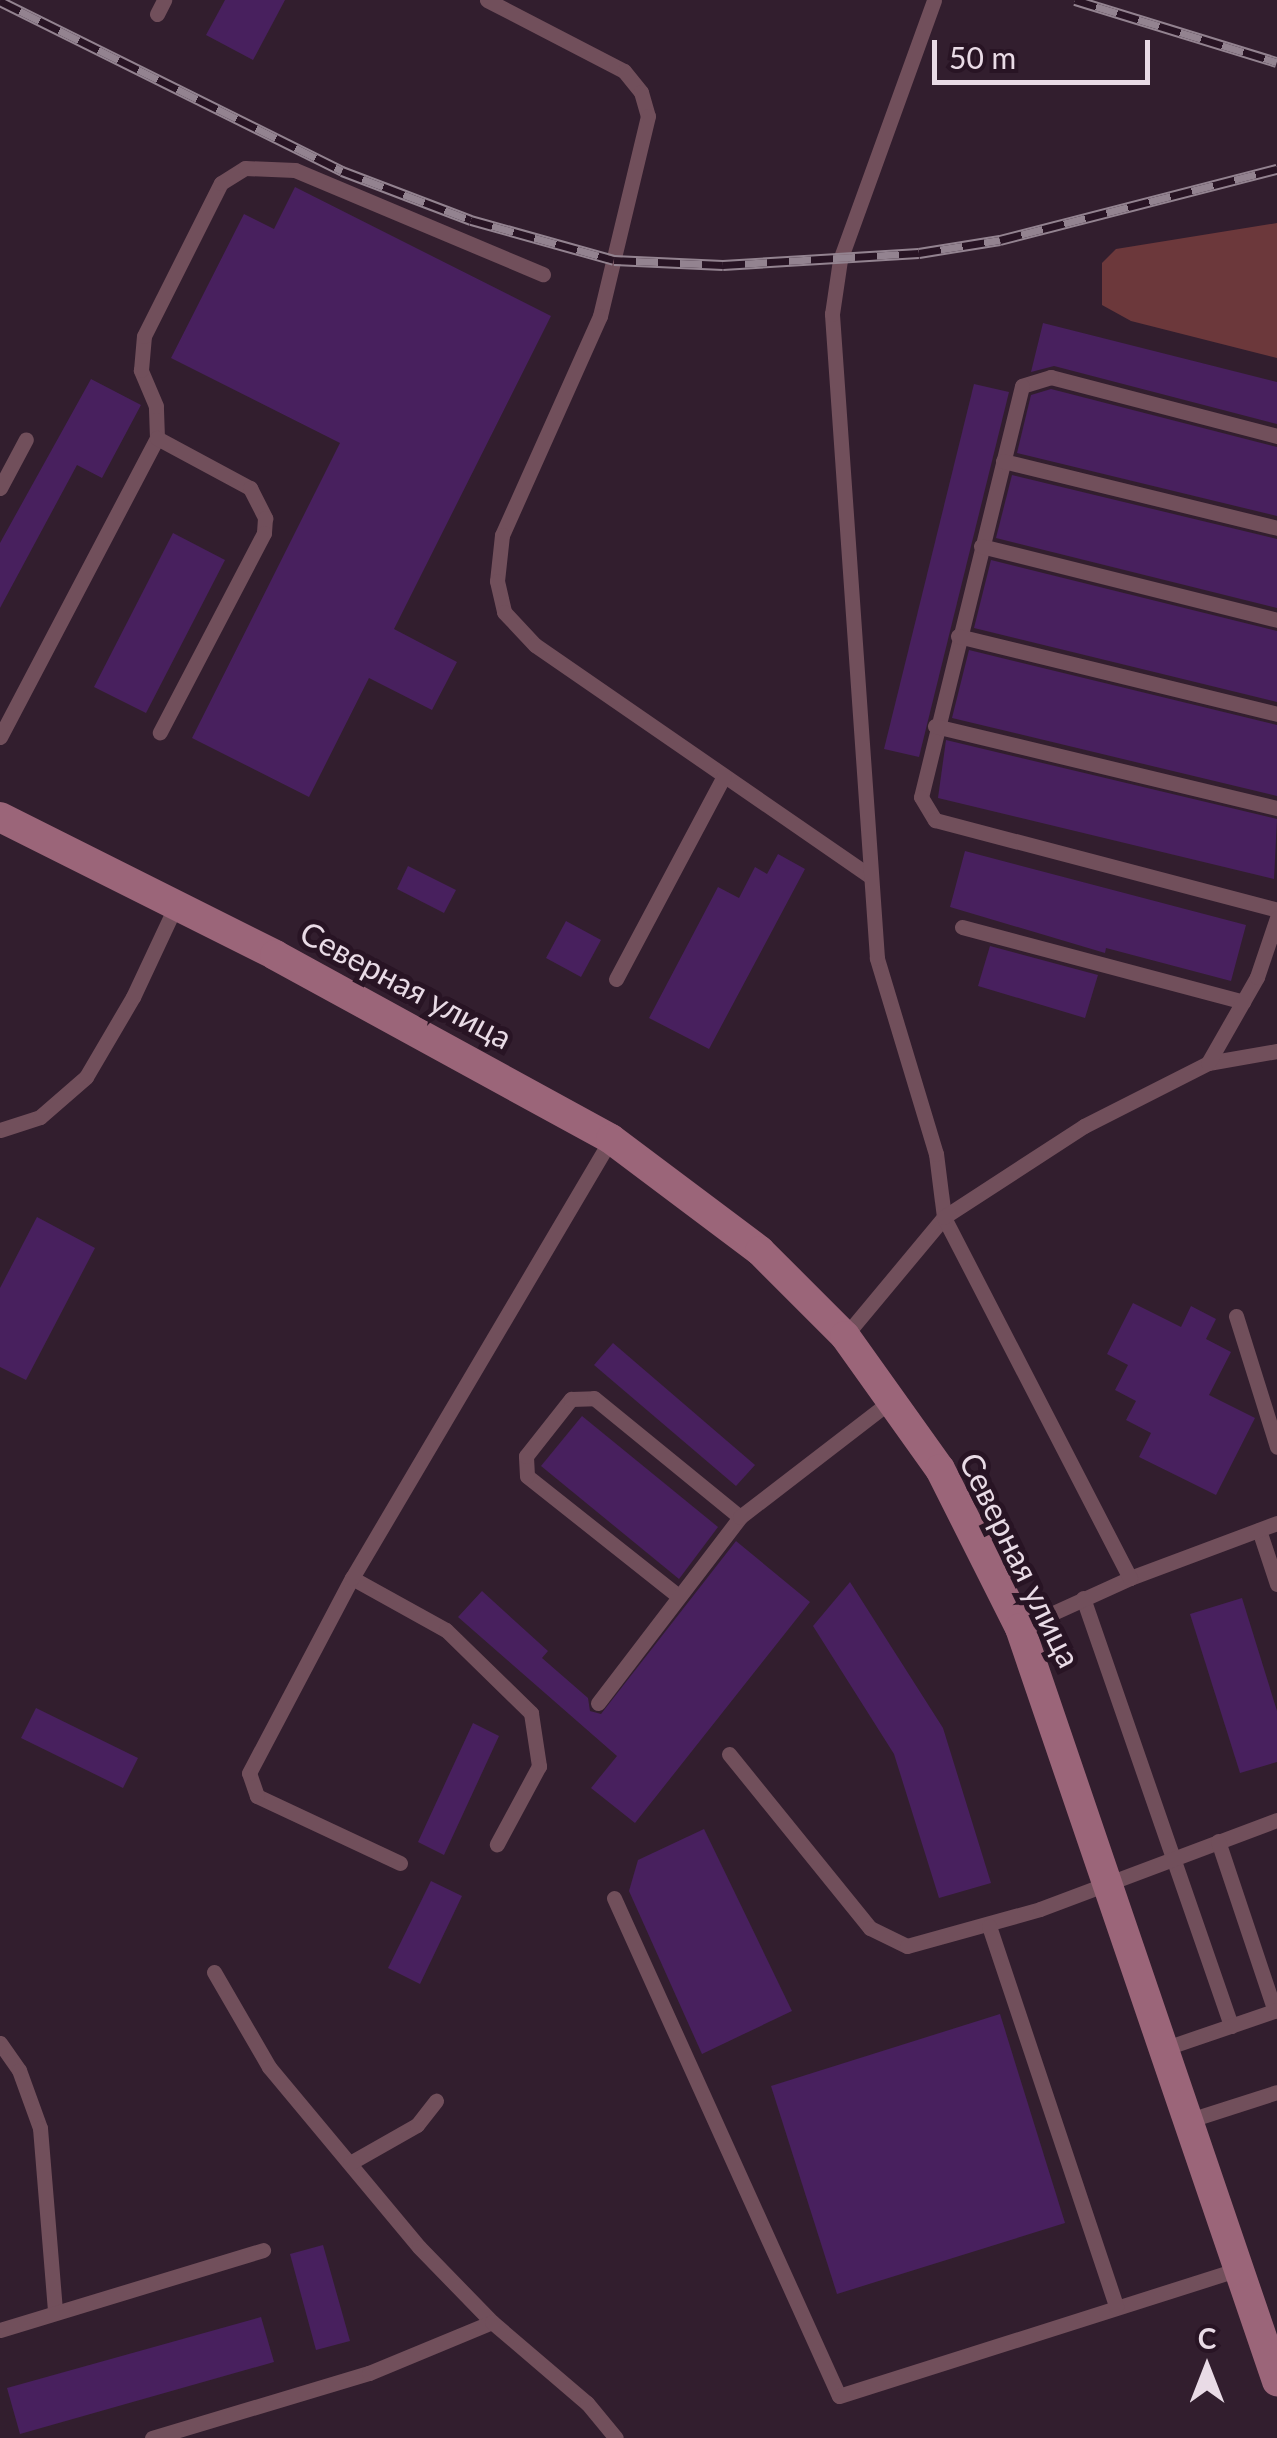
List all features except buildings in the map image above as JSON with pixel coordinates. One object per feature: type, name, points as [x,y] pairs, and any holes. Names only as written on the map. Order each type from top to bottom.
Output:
[{"type":"main road","name":"Северная улица","points":[[0,818],[176,905],[612,1139],[760,1251],[845,1336],[893,1399],[957,1500],[1020,1628],[1110,1882],[1277,2381]]},
{"type":"lane","points":[[487,0],[624,70],[641,92],[648,116],[600,316],[502,536],[496,581],[504,612],[534,645],[868,875]]},
{"type":"lane","points":[[934,0],[834,289],[868,875],[884,994],[936,1154],[944,1217],[1130,1578]]},
{"type":"lane","points":[[0,737],[157,438],[156,406],[142,370],[144,336],[222,184],[245,168],[295,170],[543,274]]},
{"type":"lane","points":[[1208,1063],[1242,1002],[1277,914],[934,820],[921,797],[935,726],[1022,386],[1038,376],[1277,436]]},
{"type":"lane","points":[[157,438],[250,488],[265,518],[264,532],[160,732]]},
{"type":"lane","points":[[0,488],[26,440]]},
{"type":"lane","points":[[1003,461],[1277,528]]},
{"type":"lane","points":[[981,546],[1277,620]]},
{"type":"lane","points":[[958,636],[1277,714]]},
{"type":"lane","points":[[935,726],[1277,808]]},
{"type":"lane","points":[[616,980],[724,776]]},
{"type":"lane","points":[[0,1130],[40,1118],[86,1077],[133,997],[176,905]]},
{"type":"lane","points":[[962,928],[1242,1002]]},
{"type":"lane","points":[[845,1336],[944,1217],[1084,1126],[1208,1063],[1277,1051]]},
{"type":"lane","points":[[400,1863],[249,1787],[249,1773],[352,1578],[612,1139]]},
{"type":"lane","points":[[1236,1316],[1277,1447]]},
{"type":"lane","points":[[677,1595],[526,1476],[526,1456],[571,1400],[594,1398],[740,1517]]},
{"type":"lane","points":[[598,1703],[740,1517],[893,1399]]},
{"type":"lane","points":[[1020,1628],[1130,1578],[1277,1523]]},
{"type":"lane","points":[[1258,1530],[1277,1584]]},
{"type":"lane","points":[[352,1578],[446,1630],[532,1713],[540,1766],[498,1844]]},
{"type":"lane","points":[[1083,1598],[1231,2026]]},
{"type":"lane","points":[[729,1754],[886,1942],[924,1946],[989,1926],[1277,1820]]},
{"type":"lane","points":[[1166,2048],[1276,2010],[1218,1841]]},
{"type":"lane","points":[[614,1898],[839,2396],[1240,2269]]},
{"type":"lane","points":[[989,1926],[1116,2306]]},
{"type":"lane","points":[[214,1972],[269,2067],[350,2163],[492,2322],[587,2403],[616,2438]]},
{"type":"lane","points":[[0,2044],[20,2070],[40,2128],[56,2311]]},
{"type":"lane","points":[[1190,2120],[1277,2092]]},
{"type":"lane","points":[[350,2163],[417,2125],[436,2102]]},
{"type":"lane","points":[[0,2330],[264,2250]]},
{"type":"lane","points":[[152,2438],[369,2374],[492,2322]]},
{"type":"shaded area","points":[[1277,223],[1277,358],[1131,321],[1102,305],[1102,263],[1116,249]]},
{"type":"railway","points":[[1075,0],[1277,62]]},
{"type":"railway","points":[[0,1],[342,171],[471,220],[614,260],[723,265],[919,253],[1000,240],[1277,169]]}]
